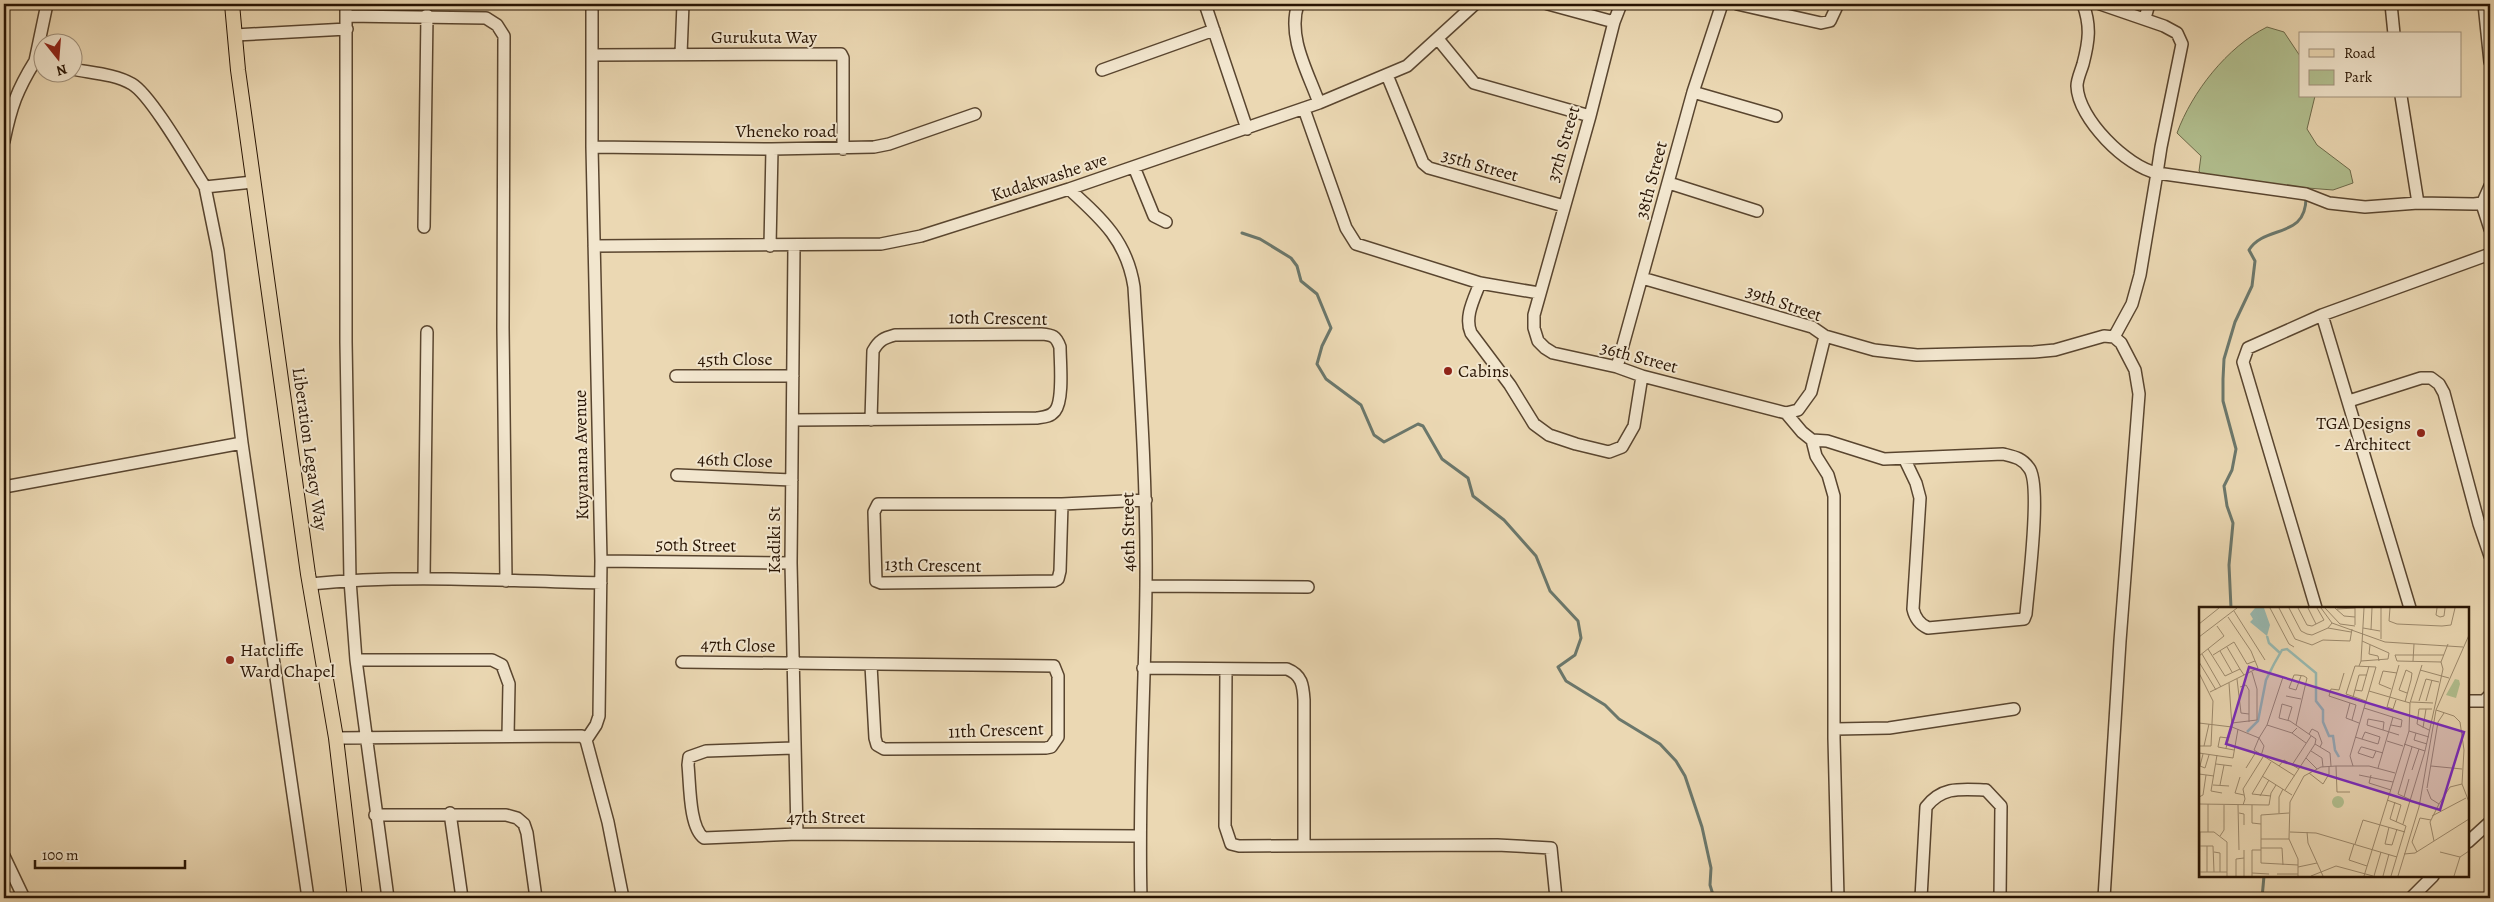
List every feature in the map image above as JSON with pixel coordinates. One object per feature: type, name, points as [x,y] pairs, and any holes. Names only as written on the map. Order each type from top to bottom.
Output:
[{"type":"main road","name":"Liberation Legacy Way","points":[[232,4],[253,182],[310,584],[336,738],[355,898]]},
{"type":"street","points":[[44,32],[48,4]]},
{"type":"street","name":"Kuyanana Avenue","points":[[586,740],[596,725],[599,716],[601,583],[592,147],[592,4]]},
{"type":"street","points":[[680,54],[683,4]]},
{"type":"street","points":[[1205,4],[1247,128]]},
{"type":"street","points":[[1298,4],[1293,21],[1296,39],[1320,103]]},
{"type":"street","name":"Kudakwashe ave","points":[[594,246],[794,246],[896,242],[1069,189],[1320,103],[1407,66],[1475,4]]},
{"type":"street","points":[[1548,4],[1614,22]]},
{"type":"street","name":"37th Street","points":[[1539,293],[1590,116],[1614,22],[1621,4]]},
{"type":"street","name":"38th Street","points":[[1617,367],[1693,92],[1722,4]]},
{"type":"street","points":[[1737,4],[1821,23],[1830,21],[1838,4]]},
{"type":"street","points":[[2084,4],[2090,25],[2077,86],[2082,103],[2110,143],[2130,161],[2148,171],[2157,174],[2306,194],[2328,203],[2365,207],[2418,203],[2486,203]]},
{"type":"street","points":[[2100,4],[2145,18],[2177,33],[2182,44],[2140,275],[2132,304],[2114,337]]},
{"type":"street","points":[[2145,18],[2149,4]]},
{"type":"street","points":[[2391,4],[2394,32]]},
{"type":"street","points":[[2484,4],[2490,62]]},
{"type":"street","points":[[388,898],[365,736],[356,660],[350,580],[346,342],[346,10],[486,18],[497,26],[504,36],[503,328],[506,581]]},
{"type":"street","points":[[424,227],[427,15]]},
{"type":"street","points":[[235,35],[347,29]]},
{"type":"street","points":[[1102,70],[1214,30]]},
{"type":"street","points":[[1438,38],[1474,83],[1590,116]]},
{"type":"street","name":"Gurukuta Way","points":[[593,55],[841,54],[843,58],[843,149]]},
{"type":"street","points":[[4,140],[11,106],[21,84],[32,71]]},
{"type":"street","points":[[82,71],[119,78],[134,85],[173,138],[204,187],[218,251],[242,443],[308,898]]},
{"type":"street","name":"35th Street","points":[[1387,75],[1423,162],[1429,168],[1564,206]]},
{"type":"street","points":[[1693,92],[1776,116]]},
{"type":"street","points":[[2401,98],[2418,203]]},
{"type":"street","points":[[1304,109],[1346,228],[1356,244],[1480,283],[1539,293]]},
{"type":"street","name":"Vheneko road","points":[[592,147],[843,149],[889,144],[975,114]]},
{"type":"street","points":[[770,246],[772,149]]},
{"type":"street","points":[[1134,167],[1154,216],[1166,222]]},
{"type":"street","points":[[204,187],[253,182]]},
{"type":"street","points":[[1669,183],[1757,211]]},
{"type":"street","points":[[2490,186],[2486,203],[2490,229]]},
{"type":"street","name":"46th Street","points":[[1069,189],[1102,219],[1124,250],[1130,264],[1134,287],[1146,500],[1146,586],[1139,836],[1141,898]]},
{"type":"street","name":"Kadiki St","points":[[794,246],[794,420],[791,563],[796,834]]},
{"type":"street","points":[[2316,607],[2243,362],[2248,348],[2322,315],[2490,254]]},
{"type":"street","name":"39th Street","points":[[1642,278],[1812,327],[1825,336],[1811,392],[1798,410],[1786,413]]},
{"type":"street","points":[[1480,283],[1468,316],[1467,325],[1470,333],[1510,385],[1534,424],[1549,435],[1609,452],[1622,447],[1634,426],[1642,376]]},
{"type":"street","name":"36th Street","points":[[1539,293],[1534,328],[1538,340],[1544,348],[1553,353],[1617,367],[1642,376],[1786,413]]},
{"type":"street","points":[[2322,315],[2410,607]]},
{"type":"street","points":[[424,578],[427,332]]},
{"type":"street","name":"10th Crescent","points":[[794,420],[871,420],[1048,416],[1055,411],[1059,402],[1060,347],[1057,339],[1052,335],[1041,334],[895,334],[887,337],[878,342],[873,351],[871,420]]},
{"type":"street","points":[[1825,336],[1874,350],[1916,356],[2034,352],[2104,336],[2114,337],[2121,343],[2135,370],[2139,394],[2120,641],[2104,898]]},
{"type":"street","name":"45th Close","points":[[676,376],[793,376]]},
{"type":"street","points":[[2349,402],[2421,378],[2431,378],[2439,384],[2444,394],[2479,524],[2490,556]]},
{"type":"street","points":[[1786,413],[1802,432],[1812,440],[1816,456],[1828,475],[1834,496],[1838,898]]},
{"type":"street","points":[[1812,440],[1827,440],[1884,459],[1905,460],[2003,454],[2019,457],[2031,469],[2035,500],[2026,614],[2024,619],[1928,628],[1922,625],[1915,617],[1913,609],[1920,498],[1916,483],[1905,460]]},
{"type":"street","points":[[4,487],[242,443]]},
{"type":"street","name":"46th Close","points":[[677,476],[792,480]]},
{"type":"street","name":"13th Crescent","points":[[1062,504],[1060,576],[1054,581],[881,583],[876,581],[874,512],[878,504],[1062,504],[1146,500]]},
{"type":"street","name":"50th Street","points":[[601,561],[791,563]]},
{"type":"street","points":[[310,584],[350,580],[424,578],[601,583]]},
{"type":"street","points":[[1146,586],[1308,587]]},
{"type":"street","points":[[356,660],[492,660],[502,664],[509,684],[508,736]]},
{"type":"street","name":"47th Close","points":[[682,662],[793,663]]},
{"type":"street","name":"11th Crescent","points":[[793,663],[1054,666],[1058,676],[1058,737],[1051,747],[1046,748],[884,749],[877,745],[875,738],[871,665]]},
{"type":"street","points":[[1143,668],[1287,669],[1296,673],[1301,680],[1304,700],[1304,845]]},
{"type":"street","points":[[1226,670],[1225,826],[1231,844],[1239,846],[1497,845],[1552,848],[1556,898]]},
{"type":"street","points":[[2469,701],[2484,702],[2490,696]]},
{"type":"street","points":[[1836,729],[1889,728],[2014,709]]},
{"type":"street","points":[[336,738],[365,736],[582,736],[586,740],[608,822],[623,898]]},
{"type":"street","name":"47th Street","points":[[794,748],[706,751],[689,757],[688,765],[696,830],[704,838],[796,834],[1139,836]]},
{"type":"street","points":[[1921,898],[1926,807],[1934,796],[1940,793],[1966,789],[1986,790],[2001,806],[2000,898]]},
{"type":"street","points":[[376,815],[450,813],[506,815],[517,818],[524,824],[529,844],[536,898]]},
{"type":"street","points":[[450,813],[462,898]]},
{"type":"street","points":[[2469,841],[2490,822]]},
{"type":"street","points":[[4,856],[24,898]]},
{"type":"street","points":[[2411,898],[2432,877]]},
{"type":"green space","points":[[2267,27],[2284,32],[2299,54],[2299,98],[2315,98],[2307,129],[2317,145],[2350,170],[2353,183],[2333,190],[2206,180],[2199,171],[2201,156],[2177,133],[2192,102],[2213,72],[2238,46]]},
{"type":"waterway","points":[[2231,607],[2229,565],[2233,523],[2227,506],[2224,486],[2232,470],[2236,449],[2223,401],[2224,359],[2235,322],[2252,286],[2255,261],[2249,250],[2256,242],[2265,237],[2293,226],[2300,219],[2304,210],[2306,196]]},
{"type":"waterway","points":[[1242,233],[1260,239],[1291,258],[1297,266],[1301,281],[1317,294],[1331,328],[1322,346],[1317,364],[1326,379],[1361,405],[1374,435],[1384,442],[1418,424],[1423,426],[1442,459],[1468,478],[1473,496],[1504,520],[1536,556],[1550,591],[1578,621],[1581,638],[1575,655],[1558,667],[1566,681],[1605,705],[1619,719],[1660,744],[1676,761],[1685,776],[1702,827],[1711,868],[1710,885],[1714,898]]},
{"type":"waterway","points":[[2262,898],[2264,877]]},
{"type":"place","name":"Cabins","points":[[1448,371]]},
{"type":"place","name":"TGA Designs - Architect","points":[[2421,433]]},
{"type":"place","name":"Hatcliffe Ward Chapel","points":[[230,660]]}]
